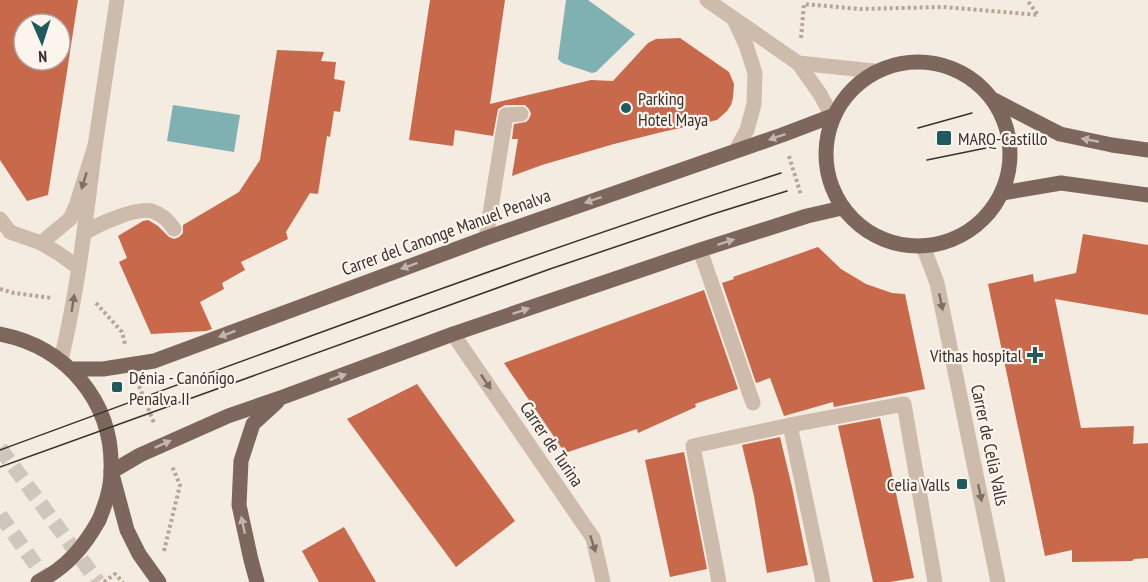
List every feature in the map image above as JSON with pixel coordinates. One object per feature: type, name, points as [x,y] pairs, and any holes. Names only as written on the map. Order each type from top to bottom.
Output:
[{"type":"main road","points":[[917,61],[939,63],[960,71],[979,84],[994,100],[1005,121],[1011,145],[1010,170],[1002,193],[977,225],[961,236],[942,243],[922,246],[899,244],[877,237],[858,225],[842,208],[828,179],[825,147],[832,116],[843,98],[857,83],[874,71],[896,64],[917,61]]},
{"type":"main road","points":[[994,100],[1060,134],[1148,150]]},
{"type":"main road","name":"Carrer del Canonge Manuel Penalva","points":[[66,365],[103,369],[154,361],[486,238],[832,116]]},
{"type":"main road","points":[[1002,193],[1061,183],[1148,195]]},
{"type":"main road","points":[[111,472],[162,444],[228,416],[453,334],[700,250],[807,216],[842,208]]},
{"type":"main road","points":[[0,334],[40,347],[66,365],[86,386],[98,405],[111,449],[110,488],[99,520],[77,553],[63,567],[38,582]]},
{"type":"main road","points":[[257,582],[239,505],[241,461],[253,424],[283,397]]},
{"type":"main road","points":[[111,472],[127,530],[139,554],[158,581]]},
{"type":"street","points":[[66,365],[70,323],[117,0]]},
{"type":"street","points":[[707,0],[798,63],[832,116]]},
{"type":"street","points":[[734,19],[755,73],[754,104],[747,130],[736,150]]},
{"type":"street","points":[[798,63],[874,71]]},
{"type":"street","points":[[486,238],[506,115],[521,114]]},
{"type":"street","points":[[41,243],[70,219],[95,146]]},
{"type":"street","points":[[84,233],[117,218],[150,210],[160,214],[174,229]]},
{"type":"street","points":[[0,219],[10,232],[41,243],[79,268]]},
{"type":"street","name":"Carrer de Celia Valls","points":[[922,246],[937,283],[998,582]]},
{"type":"street","points":[[700,250],[753,403]]},
{"type":"street","name":"Carrer de Turina","points":[[453,334],[593,538],[603,582]]},
{"type":"street","points":[[719,582],[693,446],[904,404],[935,582]]},
{"type":"street","points":[[790,425],[823,582]]},
{"type":"path","points":[[798,63],[804,4],[860,9],[944,7],[1038,15],[1027,0]]},
{"type":"path","points":[[0,289],[14,293],[96,303],[122,332],[131,364],[180,485],[158,581]]},
{"type":"path","points":[[104,582],[115,574],[123,582]]},
{"type":"water","points":[[566,0],[588,0],[635,34],[596,72],[592,73],[562,63],[558,59]]},
{"type":"water","points":[[173,105],[240,115],[234,152],[167,141]]},
{"type":"building","points":[[0,0],[78,0],[72,39],[72,12],[12,12],[12,72],[67,72],[48,195],[27,201],[0,160]]},
{"type":"building","points":[[430,0],[505,0],[490,104],[591,80],[613,81],[648,43],[656,39],[680,38],[729,72],[734,84],[731,105],[717,120],[614,144],[512,176],[518,139],[512,139],[514,124],[526,122],[531,114],[525,105],[505,105],[498,109],[493,136],[455,130],[453,146],[409,140]]},
{"type":"building","points":[[277,50],[324,52],[321,61],[336,62],[334,79],[345,81],[340,112],[334,111],[330,137],[327,136],[318,194],[310,193],[286,232],[288,239],[241,262],[245,270],[222,283],[224,289],[200,302],[212,329],[151,334],[119,262],[127,258],[118,236],[148,220],[174,239],[183,233],[183,225],[239,192],[260,160]]},
{"type":"building","name":"Vithas hospital","points":[[1083,234],[1148,245],[1148,315],[1055,299],[1081,428],[1134,426],[1133,444],[1148,443],[1148,558],[1132,561],[1072,562],[1072,550],[1045,556],[988,284],[1033,274],[1034,282],[1076,273]]},
{"type":"building","points":[[818,247],[841,269],[866,284],[892,293],[905,294],[925,389],[834,407],[833,402],[784,416],[770,378],[756,383],[722,283]]},
{"type":"building","points":[[704,290],[738,389],[695,404],[696,407],[638,433],[637,429],[565,453],[504,363]]},
{"type":"building","points":[[417,384],[515,521],[456,567],[347,419]]},
{"type":"building","points":[[880,418],[914,578],[890,582],[873,582],[838,426]]},
{"type":"building","points":[[780,437],[808,565],[767,573],[754,496],[742,445]]},
{"type":"building","points":[[684,452],[707,569],[670,577],[645,460]]},
{"type":"building","points":[[344,527],[376,582],[319,582],[302,551]]},
{"type":"tunnel","points":[[0,448],[98,582]]},
{"type":"tunnel","points":[[0,515],[48,582]]},
{"type":"tram line","points":[[918,128],[972,113]]},
{"type":"tram line","points":[[927,160],[986,148]]},
{"type":"tram line","points":[[0,450],[585,238],[781,173]]},
{"type":"tram line","points":[[0,467],[550,269],[787,191]]},
{"type":"place","name":"Parking Hotel Maya","points":[[626,108]]},
{"type":"place","name":"MARQ-Castillo","points":[[944,138]]},
{"type":"place","name":"Vithas hospital","points":[[1035,355]]},
{"type":"place","name":"Dénia - Canónigo Penalva II","points":[[117,387]]},
{"type":"place","name":"Celia Valls","points":[[962,484]]}]
